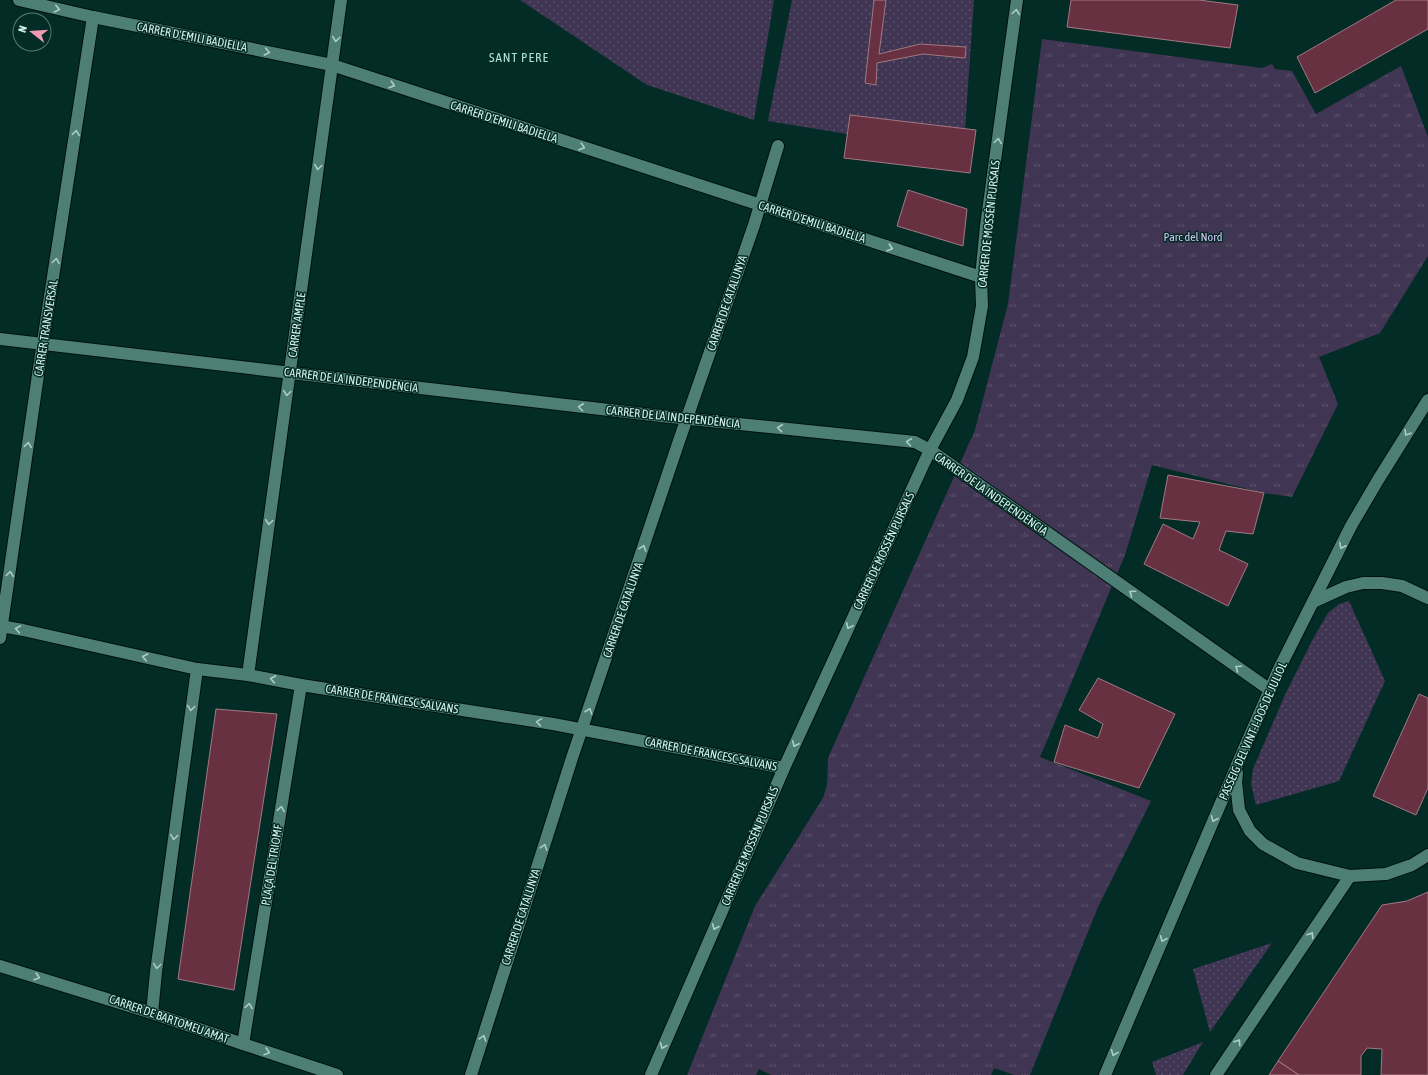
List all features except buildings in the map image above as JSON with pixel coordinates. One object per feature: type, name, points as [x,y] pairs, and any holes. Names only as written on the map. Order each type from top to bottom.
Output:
[{"type":"street","name":"CARRER D'EMILI BADIELLA","points":[[19,0],[93,17],[332,65],[981,277]]},
{"type":"street","name":"CARRER AMPLE","points":[[248,675],[341,0]]},
{"type":"street","name":"CARRER DE MOSSÈN PURSALS","points":[[651,1075],[784,768],[930,450],[957,400],[973,357],[982,306],[981,277],[986,226],[1017,0]]},
{"type":"street","name":"CARRER TRANSVERSAL","points":[[0,638],[39,368],[44,345],[93,17]]},
{"type":"street","name":"CARRER DE CATALUNYA","points":[[471,1075],[582,730],[754,225],[778,146]]},
{"type":"street","name":"CARRER DE LA INDEPENDÈNCIA","points":[[0,340],[290,372],[687,419],[914,442],[930,450],[1270,690]]},
{"type":"street","name":"PASSEIG DEL VINT-I-DOS DE JULIOL","points":[[1105,1075],[1240,758],[1270,690],[1312,602],[1351,526],[1428,400]]},
{"type":"street","points":[[1312,602],[1346,587],[1363,583],[1382,583],[1402,586],[1428,598]]},
{"type":"street","name":"CARRER DE FRANCESC SALVANS","points":[[1,626],[197,669],[248,675],[301,685],[582,730],[784,768]]},
{"type":"street","points":[[152,1013],[159,948],[197,669]]},
{"type":"street","name":"PLAÇA DEL TRIOMF","points":[[243,1044],[301,685]]},
{"type":"street","points":[[1240,758],[1236,782],[1239,810],[1250,831],[1263,844],[1297,863],[1350,876],[1386,874],[1412,865],[1428,855]]},
{"type":"street","points":[[1216,1075],[1350,876]]},
{"type":"street","name":"CARRER DE BARTOMEU AMAT","points":[[0,966],[152,1013],[336,1075]]},
{"type":"green space","points":[[520,0],[774,0],[754,120],[647,85]]},
{"type":"green space","points":[[792,0],[974,0],[965,129],[850,115],[847,134],[768,121]]},
{"type":"green space","name":"Parc del Nord","points":[[1042,39],[1262,68],[1272,64],[1275,69],[1292,71],[1316,114],[1401,66],[1428,137],[1428,256],[1380,333],[1319,357],[1338,404],[1292,497],[1264,493],[1152,465],[1125,555],[1040,757],[1151,801],[1098,907],[1030,1075],[1014,1075],[994,1068],[991,1075],[771,1075],[759,1069],[756,1075],[687,1075],[755,906],[823,798],[827,785],[828,758],[975,430],[1008,304]]},
{"type":"green space","points":[[1349,601],[1385,681],[1339,781],[1256,805],[1251,784],[1253,769],[1285,695],[1314,637],[1328,613],[1339,604]]},
{"type":"green space","points":[[1272,943],[1210,1032],[1193,969]]},
{"type":"green space","points":[[1203,1042],[1183,1075],[1156,1075],[1152,1062]]},
{"type":"district","name":"SANT PERE","points":[[519,57]]}]
